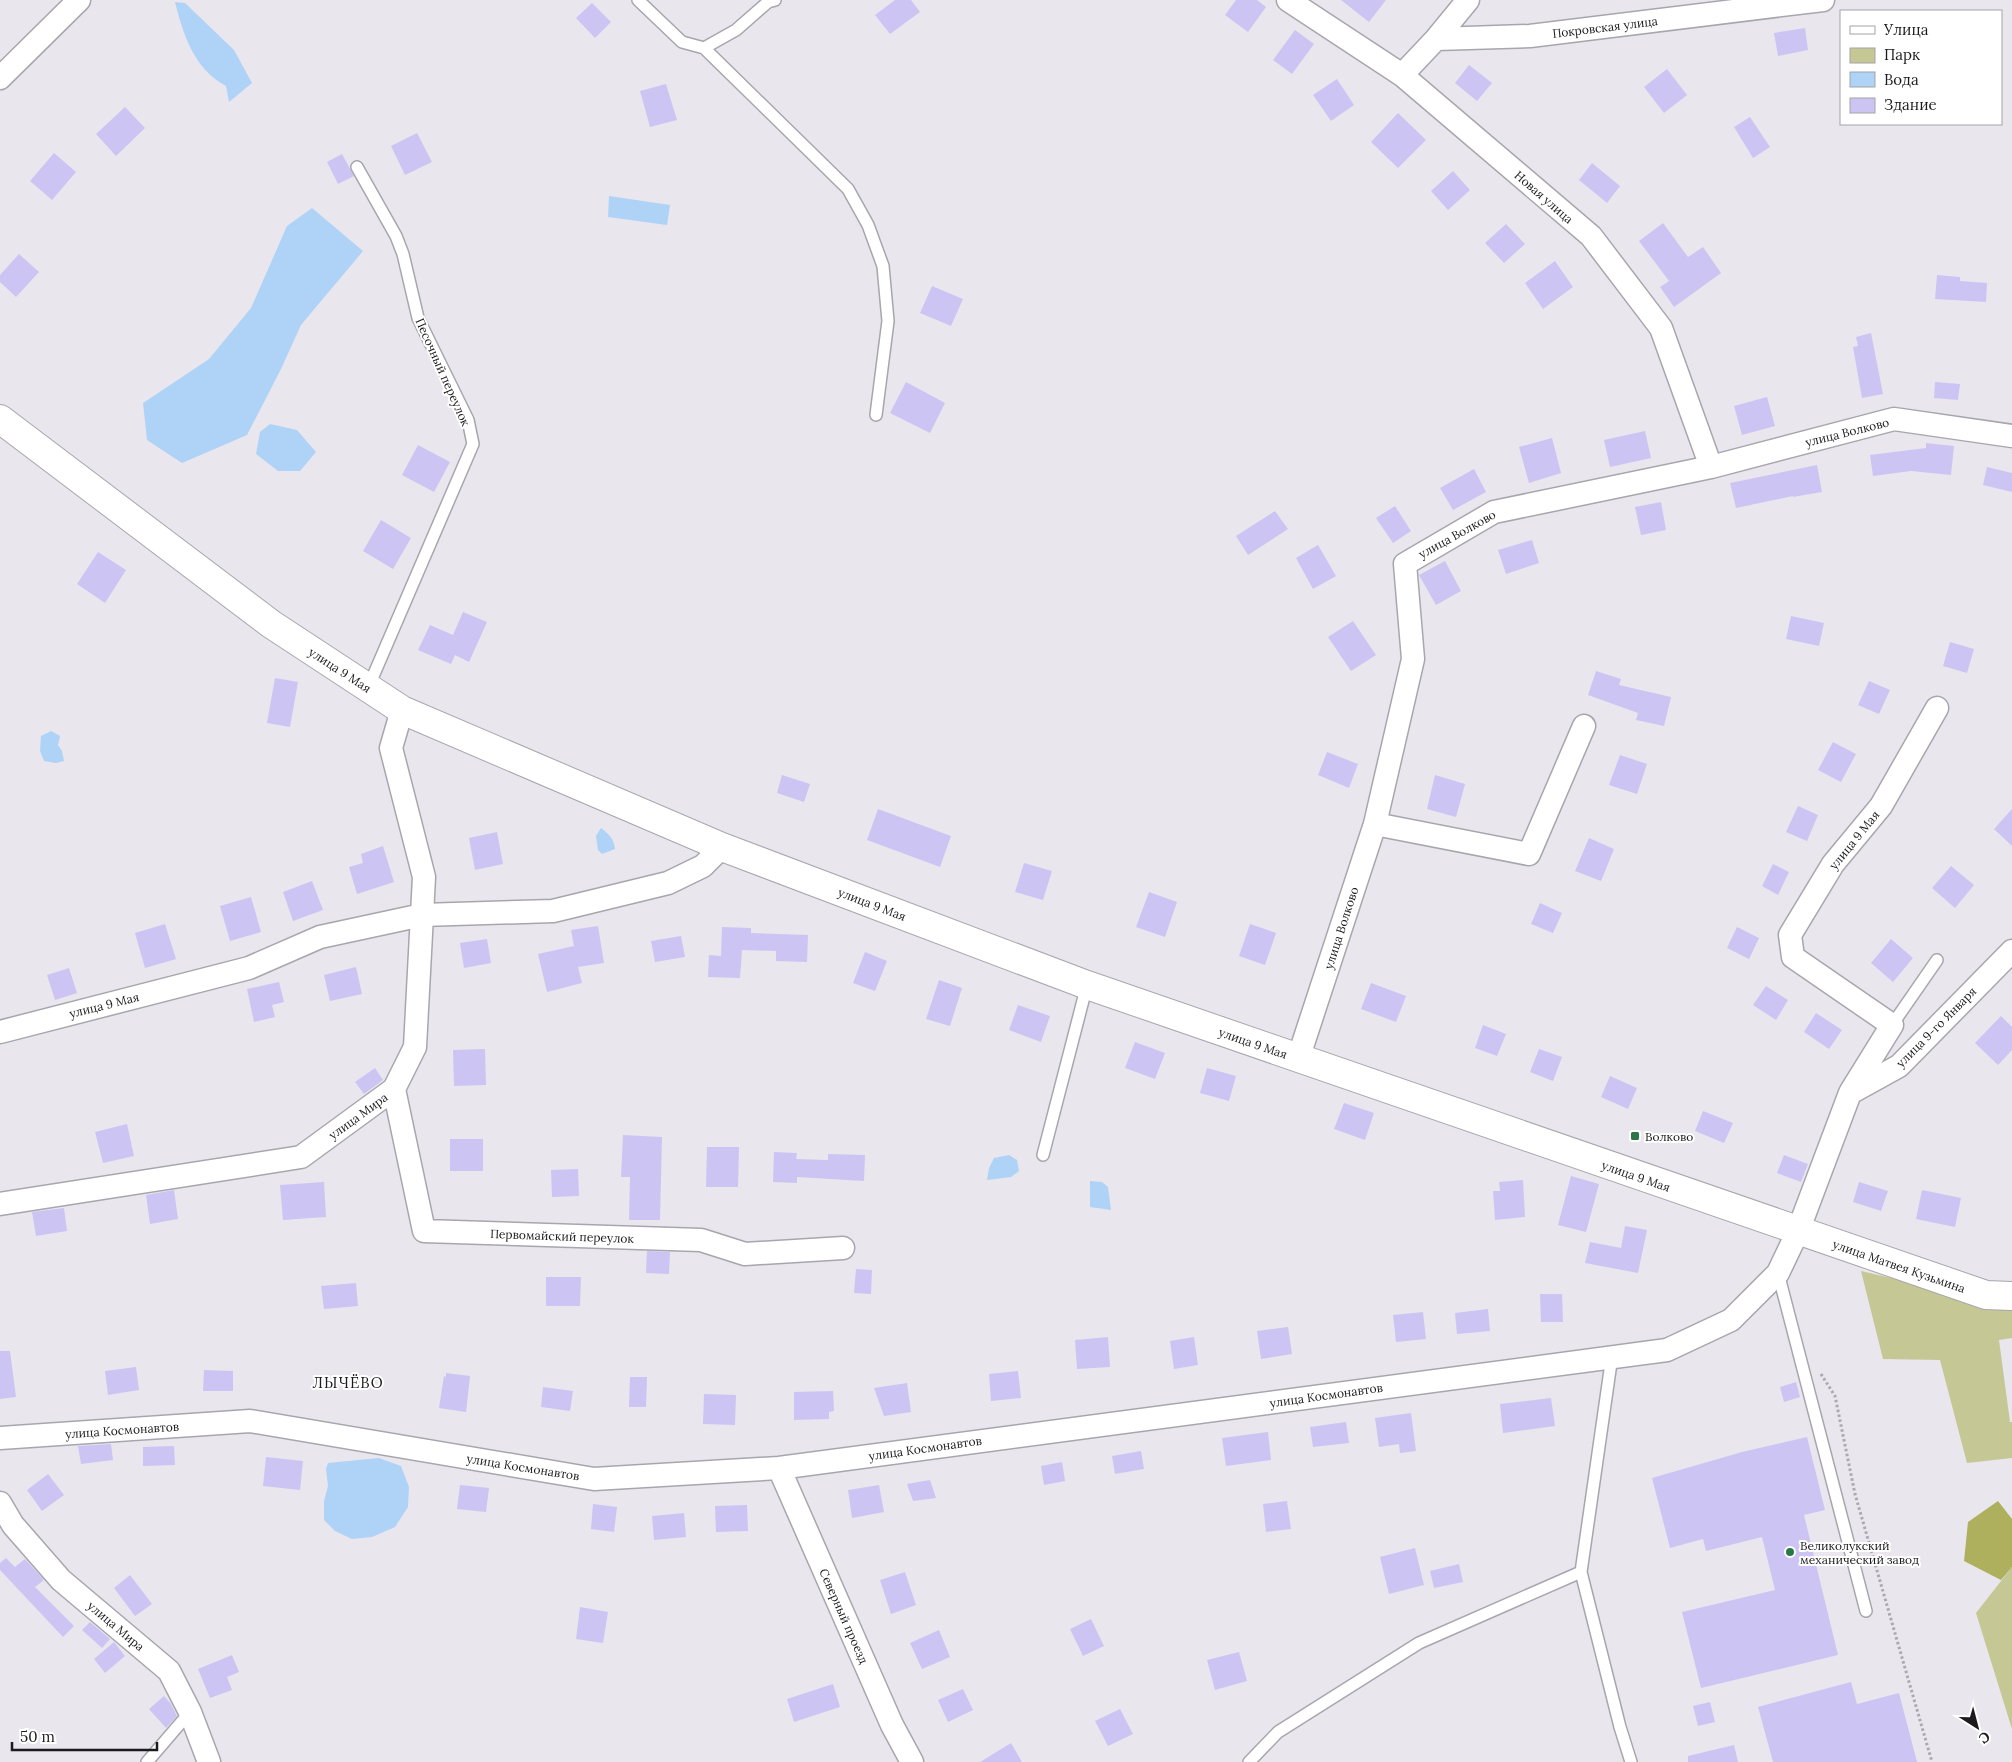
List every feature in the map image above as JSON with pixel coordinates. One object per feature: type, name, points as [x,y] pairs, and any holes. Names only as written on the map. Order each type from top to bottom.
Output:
[{"type":"main road","name":"улица 9 Мая","points":[[0,419],[271,624],[402,710],[722,847],[1087,985],[1793,1230]]},
{"type":"main road","name":"улица Матвея Кузьмина","points":[[1793,1230],[1986,1295],[2012,1296]]},
{"type":"street","points":[[0,78],[79,0]]},
{"type":"street","name":"Новая улица","points":[[1288,0],[1402,75],[1591,236],[1661,328],[1711,467]]},
{"type":"street","points":[[1402,75],[1436,39],[1468,0]]},
{"type":"street","name":"Покровская улица","points":[[1436,39],[1530,36],[1823,0]]},
{"type":"street","name":"улица Волково","points":[[1298,1059],[1375,824],[1413,659],[1405,564],[1494,512],[1711,467],[1894,419],[2012,436]]},
{"type":"street","name":"улица 9 Мая","points":[[1892,1025],[1793,957],[1790,935],[1833,864],[1881,806],[1937,708]]},
{"type":"street","name":"улица Мира","points":[[0,1204],[301,1157],[394,1089],[415,1047],[424,877],[392,748],[402,710]]},
{"type":"street","points":[[1375,824],[1529,854],[1584,726]]},
{"type":"street","name":"улица 9 Мая","points":[[0,1032],[249,968],[320,937],[422,915],[552,911],[668,883],[703,866],[722,847]]},
{"type":"street","name":"улица 9-го Января","points":[[1850,1093],[1899,1066],[2012,951]]},
{"type":"street","points":[[1793,1230],[1850,1093],[1892,1025]]},
{"type":"street","name":"Первомайский переулок","points":[[394,1089],[424,1231],[701,1240],[746,1254],[843,1248]]},
{"type":"street","name":"улица Космонавтов","points":[[0,1438],[250,1421],[594,1479],[779,1468],[1667,1350],[1732,1320],[1778,1273],[1793,1230]]},
{"type":"street","name":"Северный проезд","points":[[779,1468],[892,1725],[912,1762]]},
{"type":"street","name":"улица Мира","points":[[0,1503],[14,1526],[62,1580],[169,1671],[190,1712],[209,1762]]},
{"type":"lane","points":[[638,0],[682,42],[704,48],[848,189],[868,225],[883,266],[888,321],[876,415]]},
{"type":"lane","points":[[704,48],[736,30],[768,2],[775,0]]},
{"type":"lane","name":"Песочный переулок","points":[[357,167],[396,236],[403,254],[418,318],[468,420],[473,444],[368,688]]},
{"type":"lane","points":[[1892,1025],[1937,960]]},
{"type":"lane","points":[[1043,1155],[1087,985]]},
{"type":"lane","points":[[1778,1273],[1866,1611]]},
{"type":"lane","points":[[1612,1356],[1580,1572],[1620,1727],[1631,1762]]},
{"type":"lane","points":[[1248,1762],[1278,1732],[1418,1643],[1580,1572]]},
{"type":"lane","points":[[146,1762],[190,1712]]},
{"type":"path","points":[[1803,1370],[1821,1374],[1835,1396],[1855,1494],[1932,1762]]},
{"type":"green space","points":[[1861,1271],[2012,1306],[2012,1338],[1999,1340],[2010,1422],[2012,1422],[2012,1458],[1967,1463],[1940,1360],[1883,1359]]},
{"type":"green space","points":[[2012,1567],[2012,1729],[1976,1613]]},
{"type":"shaded area","points":[[1998,1501],[2012,1519],[2012,1567],[2001,1580],[1964,1561],[1968,1522]]},
{"type":"water","points":[[175,2],[185,3],[234,50],[252,83],[229,102],[226,86],[206,70],[192,50],[186,38]]},
{"type":"water","points":[[609,196],[670,205],[667,225],[608,217]]},
{"type":"water","points":[[312,208],[363,251],[301,325],[247,435],[182,463],[147,440],[143,403],[209,359],[251,308],[287,226]]},
{"type":"water","points":[[270,424],[297,430],[316,452],[300,471],[278,471],[256,454],[260,432]]},
{"type":"water","points":[[51,731],[60,736],[58,745],[62,751],[64,761],[56,763],[44,761],[40,751],[41,736]]},
{"type":"water","points":[[601,828],[611,837],[615,849],[602,854],[598,850],[596,836]]},
{"type":"water","points":[[1009,1155],[1017,1160],[1019,1171],[1011,1177],[987,1180],[989,1168],[994,1158]]},
{"type":"water","points":[[1090,1181],[1102,1182],[1108,1187],[1111,1210],[1090,1207]]},
{"type":"water","points":[[379,1458],[401,1466],[409,1487],[408,1507],[395,1527],[372,1537],[352,1539],[335,1531],[324,1520],[324,1501],[328,1486],[326,1469],[328,1463]]},
{"type":"building","points":[[895,0],[911,0],[920,12],[890,34],[875,15]]},
{"type":"building","points":[[1236,0],[1257,0],[1266,7],[1248,32],[1225,15]]},
{"type":"building","points":[[1341,0],[1386,0],[1369,22]]},
{"type":"building","points":[[592,3],[611,22],[595,38],[576,18]]},
{"type":"building","points":[[1805,28],[1808,50],[1778,56],[1774,33]]},
{"type":"building","points":[[1295,30],[1314,44],[1292,74],[1273,60]]},
{"type":"building","points":[[1469,65],[1492,83],[1477,101],[1455,83]]},
{"type":"building","points":[[1667,69],[1687,95],[1664,113],[1644,87]]},
{"type":"building","points":[[1337,79],[1354,105],[1331,121],[1313,95]]},
{"type":"building","points":[[666,84],[677,120],[650,127],[640,91]]},
{"type":"building","points":[[125,107],[145,128],[116,156],[96,134]]},
{"type":"building","points":[[1398,113],[1426,140],[1398,168],[1371,142]]},
{"type":"building","points":[[1750,117],[1770,147],[1753,158],[1734,127]]},
{"type":"building","points":[[417,133],[432,162],[405,175],[391,146]]},
{"type":"building","points":[[54,153],[76,172],[52,200],[30,181]]},
{"type":"building","points":[[342,154],[354,176],[338,184],[327,162]]},
{"type":"building","points":[[1592,163],[1620,186],[1607,203],[1579,180]]},
{"type":"building","points":[[1453,171],[1470,190],[1448,210],[1431,191]]},
{"type":"building","points":[[1663,223],[1688,257],[1703,247],[1721,273],[1674,307],[1660,287],[1669,281],[1639,241]]},
{"type":"building","points":[[1506,224],[1525,244],[1504,263],[1485,243]]},
{"type":"building","points":[[19,254],[39,272],[16,297],[0,282],[0,275]]},
{"type":"building","points":[[1555,261],[1573,287],[1543,309],[1525,283]]},
{"type":"building","points":[[1937,275],[1960,277],[1960,281],[1987,283],[1986,302],[1935,299]]},
{"type":"building","points":[[932,286],[963,299],[951,326],[920,313]]},
{"type":"building","points":[[1871,333],[1883,394],[1862,398],[1853,347],[1858,346],[1856,337]]},
{"type":"building","points":[[906,382],[945,403],[930,433],[890,413]]},
{"type":"building","points":[[1935,382],[1960,384],[1958,400],[1934,398]]},
{"type":"building","points":[[1767,397],[1775,426],[1742,435],[1734,406]]},
{"type":"building","points":[[1645,431],[1651,458],[1610,467],[1604,440]]},
{"type":"building","points":[[1552,438],[1561,473],[1529,483],[1519,447]]},
{"type":"building","points":[[1926,443],[1954,446],[1951,475],[1911,471],[1873,476],[1870,455],[1926,448]]},
{"type":"building","points":[[418,445],[450,462],[434,492],[402,475]]},
{"type":"building","points":[[1817,465],[1822,492],[1736,508],[1730,483]]},
{"type":"building","points":[[1987,467],[2012,473],[2012,492],[1983,485]]},
{"type":"building","points":[[1474,469],[1486,492],[1453,510],[1440,488]]},
{"type":"building","points":[[1661,502],[1666,530],[1641,535],[1635,507]]},
{"type":"building","points":[[1395,506],[1411,531],[1393,543],[1376,518]]},
{"type":"building","points":[[1275,511],[1288,529],[1248,555],[1236,536]]},
{"type":"building","points":[[381,520],[411,538],[393,569],[363,551]]},
{"type":"building","points":[[1532,540],[1539,563],[1506,574],[1498,550]]},
{"type":"building","points":[[1318,545],[1336,576],[1313,589],[1296,558]]},
{"type":"building","points":[[98,552],[126,570],[105,603],[77,584]]},
{"type":"building","points":[[1445,561],[1461,591],[1436,605],[1419,575]]},
{"type":"building","points":[[463,612],[487,622],[469,662],[455,655],[451,664],[418,650],[430,625],[453,635]]},
{"type":"building","points":[[1791,616],[1824,623],[1819,646],[1786,639]]},
{"type":"building","points":[[1353,621],[1376,655],[1351,671],[1328,637]]},
{"type":"building","points":[[1950,642],[1974,649],[1967,673],[1943,666]]},
{"type":"building","points":[[1596,671],[1621,679],[1619,685],[1671,697],[1664,726],[1636,720],[1638,713],[1588,695]]},
{"type":"building","points":[[275,678],[298,682],[290,727],[267,723]]},
{"type":"building","points":[[1869,681],[1890,690],[1879,714],[1858,705]]},
{"type":"building","points":[[1833,742],[1856,754],[1841,782],[1818,770]]},
{"type":"building","points":[[1327,752],[1358,764],[1349,788],[1318,775]]},
{"type":"building","points":[[1620,755],[1647,764],[1637,794],[1609,785]]},
{"type":"building","points":[[782,775],[810,784],[804,802],[777,793]]},
{"type":"building","points":[[1435,775],[1465,784],[1456,817],[1427,809]]},
{"type":"building","points":[[1798,806],[1818,815],[1807,841],[1786,832]]},
{"type":"building","points":[[878,809],[951,836],[940,867],[867,840]]},
{"type":"building","points":[[2012,809],[2012,846],[1994,829]]},
{"type":"building","points":[[497,832],[503,864],[475,870],[469,838]]},
{"type":"building","points":[[1589,838],[1614,849],[1601,881],[1575,871]]},
{"type":"building","points":[[383,846],[394,882],[357,894],[349,867],[363,863],[361,854]]},
{"type":"building","points":[[1024,863],[1052,871],[1043,900],[1015,892]]},
{"type":"building","points":[[1773,864],[1789,872],[1778,895],[1762,886]]},
{"type":"building","points":[[1951,866],[1974,885],[1955,908],[1932,888]]},
{"type":"building","points":[[312,881],[323,910],[293,921],[283,892]]},
{"type":"building","points":[[1149,892],[1177,902],[1165,937],[1136,927]]},
{"type":"building","points":[[251,897],[261,932],[230,941],[220,906]]},
{"type":"building","points":[[1540,903],[1562,913],[1553,933],[1531,924]]},
{"type":"building","points":[[165,924],[176,959],[145,968],[135,933]]},
{"type":"building","points":[[1250,924],[1276,933],[1265,965],[1239,956]]},
{"type":"building","points":[[598,926],[604,963],[578,967],[582,983],[547,992],[538,954],[574,946],[571,930]]},
{"type":"building","points":[[722,927],[751,928],[751,933],[808,935],[807,962],[776,961],[776,951],[742,950],[740,978],[708,977],[709,955],[721,956]]},
{"type":"building","points":[[1737,927],[1759,938],[1749,959],[1727,948]]},
{"type":"building","points":[[681,936],[685,957],[655,962],[651,941]]},
{"type":"building","points":[[487,939],[491,963],[464,968],[460,943]]},
{"type":"building","points":[[1891,939],[1913,958],[1893,982],[1871,963]]},
{"type":"building","points":[[865,952],[887,961],[875,991],[853,983]]},
{"type":"building","points":[[356,967],[362,994],[330,1001],[324,975]]},
{"type":"building","points":[[69,968],[77,993],[55,1000],[47,975]]},
{"type":"building","points":[[939,980],[962,988],[950,1026],[926,1019]]},
{"type":"building","points":[[279,982],[284,1002],[272,1005],[275,1017],[254,1022],[247,989]]},
{"type":"building","points":[[1371,983],[1406,996],[1396,1022],[1361,1009]]},
{"type":"building","points":[[1766,986],[1788,1000],[1776,1020],[1753,1005]]},
{"type":"building","points":[[1018,1005],[1050,1016],[1041,1042],[1009,1030]]},
{"type":"building","points":[[1816,1013],[1842,1030],[1829,1049],[1804,1032]]},
{"type":"building","points":[[2001,1016],[2012,1027],[2012,1050],[1998,1065],[1975,1043]]},
{"type":"building","points":[[1483,1025],[1506,1034],[1497,1056],[1475,1048]]},
{"type":"building","points":[[1135,1042],[1165,1053],[1155,1079],[1125,1068]]},
{"type":"building","points":[[485,1049],[486,1085],[454,1086],[453,1050]]},
{"type":"building","points":[[1539,1049],[1562,1057],[1553,1081],[1530,1072]]},
{"type":"building","points":[[375,1068],[383,1080],[364,1094],[355,1082]]},
{"type":"building","points":[[1207,1068],[1236,1076],[1229,1101],[1200,1093]]},
{"type":"building","points":[[1610,1076],[1637,1088],[1628,1109],[1601,1097]]},
{"type":"building","points":[[1344,1103],[1374,1113],[1365,1140],[1334,1129]]},
{"type":"building","points":[[1703,1111],[1733,1123],[1724,1143],[1695,1131]]},
{"type":"building","points":[[127,1124],[134,1156],[103,1163],[95,1132]]},
{"type":"building","points":[[623,1135],[662,1137],[660,1220],[629,1220],[630,1177],[621,1177]]},
{"type":"building","points":[[450,1139],[483,1139],[483,1171],[450,1171]]},
{"type":"building","points":[[707,1147],[739,1147],[738,1187],[706,1187]]},
{"type":"building","points":[[774,1152],[797,1153],[796,1159],[828,1160],[828,1154],[865,1155],[864,1181],[797,1177],[797,1183],[773,1182]]},
{"type":"building","points":[[1784,1155],[1808,1164],[1801,1182],[1777,1173]]},
{"type":"building","points":[[578,1169],[579,1196],[552,1197],[551,1170]]},
{"type":"building","points":[[1571,1176],[1599,1184],[1586,1232],[1558,1225]]},
{"type":"building","points":[[1523,1180],[1525,1217],[1495,1220],[1493,1191],[1500,1191],[1499,1182]]},
{"type":"building","points":[[324,1182],[326,1217],[283,1220],[280,1185]]},
{"type":"building","points":[[1859,1182],[1888,1191],[1881,1211],[1853,1202]]},
{"type":"building","points":[[174,1190],[178,1219],[150,1224],[146,1195]]},
{"type":"building","points":[[1922,1190],[1961,1198],[1955,1227],[1916,1219]]},
{"type":"building","points":[[64,1208],[67,1231],[36,1236],[32,1212]]},
{"type":"building","points":[[1625,1226],[1647,1230],[1638,1273],[1585,1263],[1590,1242],[1621,1248]]},
{"type":"building","points":[[647,1251],[670,1252],[669,1274],[646,1273]]},
{"type":"building","points":[[856,1269],[872,1270],[871,1294],[854,1293]]},
{"type":"building","points":[[546,1277],[581,1277],[580,1306],[546,1306]]},
{"type":"building","points":[[356,1283],[358,1306],[324,1309],[321,1286]]},
{"type":"building","points":[[1540,1294],[1562,1294],[1563,1322],[1541,1322]]},
{"type":"building","points":[[1488,1309],[1490,1331],[1457,1334],[1455,1313]]},
{"type":"building","points":[[1423,1312],[1426,1339],[1396,1342],[1393,1315]]},
{"type":"building","points":[[1288,1327],[1292,1354],[1261,1359],[1257,1331]]},
{"type":"building","points":[[1108,1337],[1110,1367],[1077,1369],[1075,1340]]},
{"type":"building","points":[[1194,1337],[1198,1365],[1174,1369],[1170,1341]]},
{"type":"building","points":[[0,1351],[10,1351],[16,1397],[0,1399]]},
{"type":"building","points":[[136,1367],[139,1390],[108,1395],[105,1371]]},
{"type":"building","points":[[204,1370],[233,1371],[233,1391],[203,1391]]},
{"type":"building","points":[[1018,1371],[1021,1398],[991,1401],[989,1374]]},
{"type":"building","points":[[446,1373],[470,1376],[466,1412],[439,1408]]},
{"type":"building","points":[[630,1377],[647,1377],[646,1407],[629,1407]]},
{"type":"building","points":[[1796,1382],[1800,1397],[1784,1402],[1780,1387]]},
{"type":"building","points":[[907,1383],[911,1412],[884,1416],[874,1388]]},
{"type":"building","points":[[543,1387],[573,1391],[570,1411],[541,1407]]},
{"type":"building","points":[[833,1391],[834,1411],[829,1412],[829,1419],[794,1420],[794,1392]]},
{"type":"building","points":[[704,1394],[736,1395],[735,1425],[703,1424]]},
{"type":"building","points":[[1551,1398],[1555,1426],[1503,1433],[1500,1404]]},
{"type":"building","points":[[1411,1413],[1416,1451],[1400,1453],[1399,1444],[1379,1447],[1375,1418]]},
{"type":"building","points":[[1346,1422],[1349,1443],[1313,1447],[1310,1427]]},
{"type":"building","points":[[1268,1432],[1271,1460],[1226,1466],[1222,1438]]},
{"type":"building","name":"Великолукский механический завод","points":[[1807,1437],[1825,1510],[1804,1515],[1838,1655],[1701,1688],[1682,1612],[1775,1590],[1762,1537],[1706,1551],[1703,1539],[1670,1548],[1652,1478],[1742,1452]]},
{"type":"building","points":[[111,1444],[113,1460],[81,1464],[78,1446]]},
{"type":"building","points":[[174,1446],[175,1465],[143,1466],[143,1447]]},
{"type":"building","points":[[1141,1451],[1144,1469],[1115,1474],[1112,1456]]},
{"type":"building","points":[[266,1457],[303,1461],[300,1490],[263,1486]]},
{"type":"building","points":[[1062,1462],[1065,1481],[1044,1485],[1041,1466]]},
{"type":"building","points":[[48,1474],[64,1495],[42,1511],[27,1490]]},
{"type":"building","points":[[930,1480],[936,1498],[913,1501],[907,1484]]},
{"type":"building","points":[[460,1485],[489,1488],[486,1512],[457,1509]]},
{"type":"building","points":[[879,1485],[884,1512],[852,1518],[848,1490]]},
{"type":"building","points":[[1287,1501],[1291,1529],[1266,1532],[1263,1504]]},
{"type":"building","points":[[593,1504],[617,1507],[614,1532],[591,1529]]},
{"type":"building","points":[[747,1505],[748,1531],[716,1532],[715,1506]]},
{"type":"building","points":[[684,1513],[686,1537],[654,1540],[652,1516]]},
{"type":"building","points":[[1415,1548],[1424,1585],[1389,1594],[1380,1557]]},
{"type":"building","points":[[6,1558],[15,1567],[25,1559],[44,1580],[35,1587],[74,1626],[63,1637],[0,1570],[0,1563]]},
{"type":"building","points":[[1459,1564],[1463,1582],[1434,1588],[1430,1571]]},
{"type":"building","points":[[905,1572],[916,1605],[891,1614],[880,1580]]},
{"type":"building","points":[[130,1575],[152,1604],[135,1616],[114,1588]]},
{"type":"building","points":[[580,1607],[608,1612],[603,1643],[576,1639]]},
{"type":"building","points":[[1091,1619],[1104,1646],[1083,1656],[1070,1629]]},
{"type":"building","points":[[90,1622],[110,1639],[102,1648],[82,1630]]},
{"type":"building","points":[[939,1630],[950,1657],[922,1669],[910,1643]]},
{"type":"building","points":[[114,1642],[125,1656],[105,1673],[94,1659]]},
{"type":"building","points":[[1239,1652],[1247,1681],[1215,1690],[1207,1660]]},
{"type":"building","points":[[232,1655],[239,1672],[227,1677],[232,1690],[210,1698],[198,1669]]},
{"type":"building","points":[[1851,1682],[1857,1704],[1899,1693],[1917,1762],[1773,1762],[1758,1707]]},
{"type":"building","points":[[833,1684],[840,1707],[794,1722],[787,1699]]},
{"type":"building","points":[[963,1689],[973,1710],[948,1722],[938,1700]]},
{"type":"building","points":[[164,1696],[171,1704],[177,1716],[166,1728],[149,1709]]},
{"type":"building","points":[[1710,1702],[1715,1722],[1698,1726],[1693,1706]]},
{"type":"building","points":[[1120,1709],[1133,1734],[1108,1746],[1095,1721]]},
{"type":"building","points":[[1011,1743],[1022,1762],[980,1762]]},
{"type":"building","points":[[1734,1745],[1738,1762],[1688,1762],[1688,1756]]},
{"type":"place","name":"Волково","points":[[1635,1136]]},
{"type":"place","name":"Великолукский механический завод","points":[[1790,1552]]},
{"type":"district","name":"ЛЫЧЁВО","points":[[348,1382]]}]
